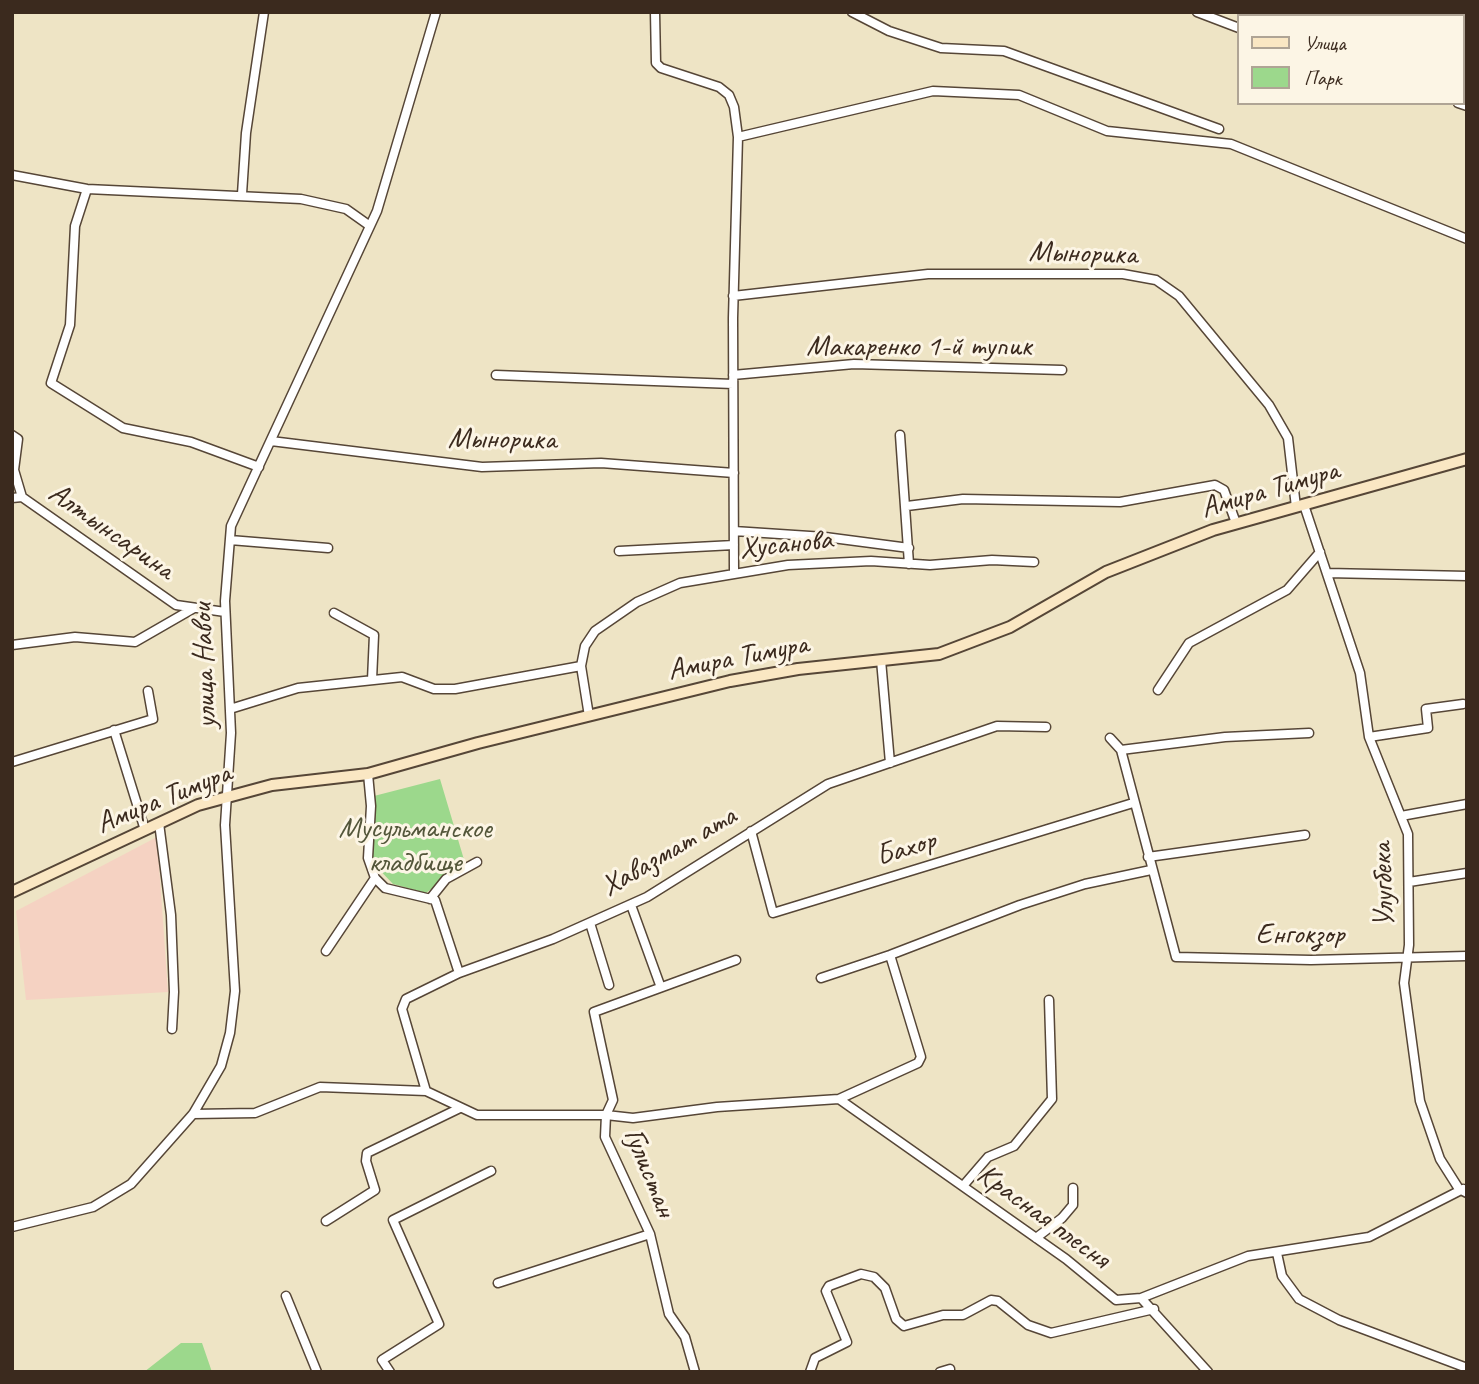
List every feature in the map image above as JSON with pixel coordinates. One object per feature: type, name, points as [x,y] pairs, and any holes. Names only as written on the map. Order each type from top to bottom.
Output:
[{"type":"street","points":[[242,194],[246,133],[264,12]]},
{"type":"street","name":"улица Навои","points":[[12,1227],[100,1204],[131,1184],[193,1114],[220,1066],[230,1033],[235,990],[225,825],[229,797],[230,709],[225,612],[231,526],[370,226],[436,12]]},
{"type":"street","points":[[655,12],[656,64],[719,87],[729,95],[734,107],[738,137],[733,296],[734,573]]},
{"type":"street","points":[[852,12],[889,31],[941,47],[1004,51],[1219,129]]},
{"type":"street","points":[[866,19],[874,12]]},
{"type":"street","points":[[1197,12],[1216,16],[1238,28]]},
{"type":"street","points":[[738,137],[933,91],[1019,94],[1107,131],[1231,144],[1467,239]]},
{"type":"street","points":[[12,175],[87,189],[242,194],[301,199],[346,209],[370,226]]},
{"type":"street","points":[[87,189],[75,226],[70,325],[51,383],[123,428],[191,442],[259,467]]},
{"type":"street","name":"Мынорика","points":[[733,296],[928,274],[1123,274],[1156,281],[1179,296],[1269,405],[1288,438],[1300,506]]},
{"type":"street","name":"Макаренко 1-й тупик","points":[[496,374],[733,379],[854,364],[1062,370]]},
{"type":"street","points":[[12,435],[18,439],[14,470],[17,497]]},
{"type":"street","points":[[900,435],[909,564]]},
{"type":"street","name":"Мынорика","points":[[271,441],[482,467],[601,463],[734,473]]},
{"type":"street","name":"Амира Тимура","points":[[12,892],[198,805],[272,785],[368,774],[730,681],[798,669],[939,654],[1010,627],[1106,572],[1236,523],[1467,459]]},
{"type":"street","points":[[907,506],[963,499],[1119,502],[1215,485],[1224,490],[1236,523]]},
{"type":"street","name":"Алтынсарина","points":[[17,497],[176,605],[225,612]]},
{"type":"street","name":"Улугбека","points":[[1300,506],[1320,552],[1360,673],[1369,737],[1408,834],[1406,1006],[1420,1101],[1440,1159],[1464,1191]]},
{"type":"street","points":[[734,531],[825,537],[909,548]]},
{"type":"street","points":[[230,540],[328,548]]},
{"type":"street","points":[[619,551],[734,545]]},
{"type":"street","points":[[1158,690],[1189,643],[1287,590],[1320,552]]},
{"type":"street","name":"Хусанова","points":[[589,716],[581,666],[585,646],[595,631],[637,602],[680,583],[788,565],[857,561],[909,564],[992,560],[1034,562]]},
{"type":"street","points":[[1327,573],[1467,576]]},
{"type":"street","points":[[12,645],[75,637],[135,642],[194,608]]},
{"type":"street","points":[[334,613],[374,635],[372,680]]},
{"type":"street","points":[[881,660],[890,763]]},
{"type":"street","points":[[230,709],[298,688],[402,677],[435,689],[455,689],[581,666]]},
{"type":"street","points":[[12,762],[153,719],[148,691]]},
{"type":"street","points":[[1369,737],[1428,728],[1426,709],[1463,704]]},
{"type":"street","name":"Хавазмат ата","points":[[426,1091],[402,1009],[406,999],[459,973],[631,905],[828,784],[997,726],[1046,727]]},
{"type":"street","points":[[114,730],[145,830]]},
{"type":"street","points":[[1121,750],[1225,737],[1309,733]]},
{"type":"street","points":[[821,978],[890,956],[1020,905],[1085,884],[1151,870],[1132,803],[1121,750],[1110,738]]},
{"type":"street","points":[[368,774],[371,806],[368,858],[375,878],[385,888],[435,900],[459,973]]},
{"type":"street","name":"Бахор","points":[[751,831],[773,913],[1132,803]]},
{"type":"street","points":[[1401,816],[1467,804]]},
{"type":"street","points":[[159,823],[170,915],[174,992],[172,1029]]},
{"type":"street","points":[[1148,857],[1305,835]]},
{"type":"street","points":[[430,898],[446,879],[477,862]]},
{"type":"street","name":"Енгокзор","points":[[1151,870],[1176,957],[1311,960],[1407,955],[1467,956]]},
{"type":"street","points":[[1409,883],[1467,873]]},
{"type":"street","points":[[326,951],[375,878]]},
{"type":"street","points":[[631,905],[660,985]]},
{"type":"street","points":[[590,923],[609,985]]},
{"type":"street","points":[[193,1114],[255,1113],[320,1087],[426,1091],[477,1115],[606,1115],[633,1118],[717,1107],[839,1100],[918,1063],[921,1057],[890,956]]},
{"type":"street","name":"Гулистан","points":[[695,1372],[685,1337],[669,1314],[650,1234],[605,1137],[606,1115],[613,1100],[594,1012],[660,985],[736,960]]},
{"type":"street","points":[[963,1186],[988,1157],[1014,1146],[1052,1098],[1049,1000]]},
{"type":"street","name":"Красная плесня","points":[[839,1100],[1036,1238],[1116,1300],[1141,1298]]},
{"type":"street","points":[[327,1221],[375,1190],[366,1161],[367,1153],[460,1108]]},
{"type":"street","points":[[390,1372],[382,1360],[439,1324],[393,1220],[491,1171]]},
{"type":"street","points":[[1036,1238],[1062,1218],[1073,1205],[1073,1188]]},
{"type":"street","points":[[1208,1372],[1154,1309],[1141,1298],[1248,1256],[1369,1237],[1464,1191]]},
{"type":"street","points":[[498,1283],[650,1234]]},
{"type":"street","points":[[1277,1253],[1282,1276],[1299,1299],[1339,1320],[1467,1368]]},
{"type":"street","points":[[810,1372],[815,1358],[847,1342],[826,1291],[829,1286],[861,1274],[874,1277],[885,1288],[896,1319],[904,1326],[943,1315],[963,1315],[992,1300],[998,1301],[1028,1325],[1051,1333],[1154,1309]]},
{"type":"street","points":[[286,1296],[317,1372]]},
{"type":"street","points":[[940,1372],[950,1369]]},
{"type":"shaded area","points":[[157,837],[168,992],[26,1000],[16,911]]},
{"type":"green space","name":"Мусульманское кладбище","points":[[440,779],[465,863],[426,893],[393,884],[372,862],[374,796]]},
{"type":"green space","points":[[181,1343],[202,1343],[212,1372],[144,1372]]}]
